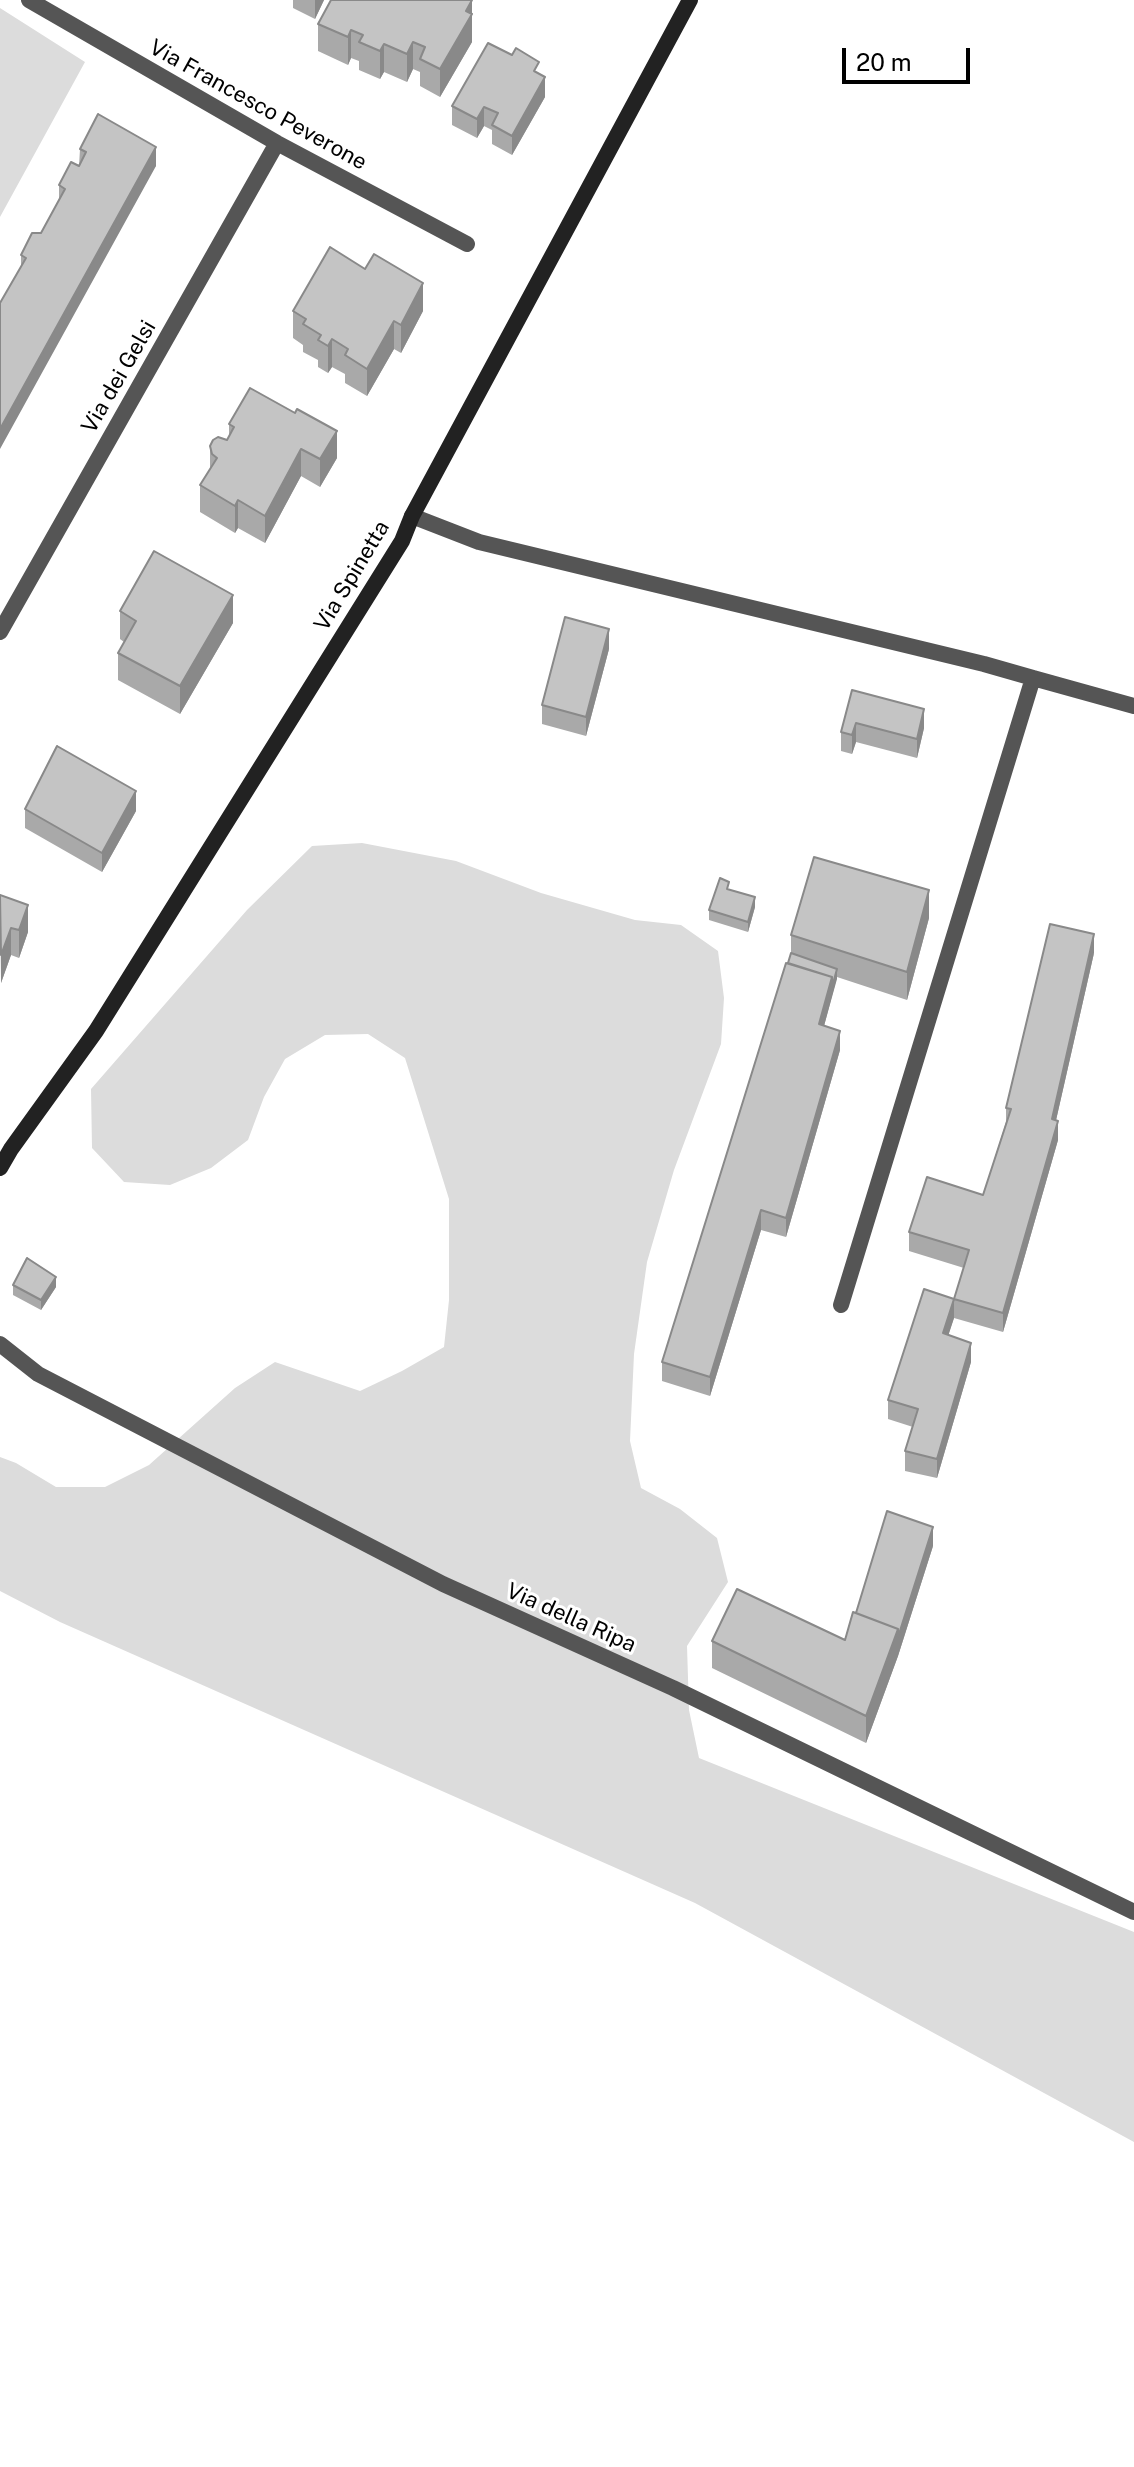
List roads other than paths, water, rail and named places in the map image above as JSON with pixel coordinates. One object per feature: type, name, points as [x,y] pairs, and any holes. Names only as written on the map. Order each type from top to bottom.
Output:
[{"type":"main road","name":"Via Spinetta","points":[[0,1168],[5,1153],[105,1018],[402,541],[412,516],[690,0]]},
{"type":"street","name":"Via Francesco Peverone","points":[[29,0],[277,143],[467,244]]},
{"type":"street","name":"Via dei Gelsi","points":[[0,632],[277,143]]},
{"type":"street","points":[[412,516],[479,542],[969,660],[1134,706]]},
{"type":"street","points":[[841,1305],[1033,678]]},
{"type":"street","name":"Via della Ripa","points":[[0,1344],[38,1374],[429,1577],[673,1688],[1134,1912]]}]
